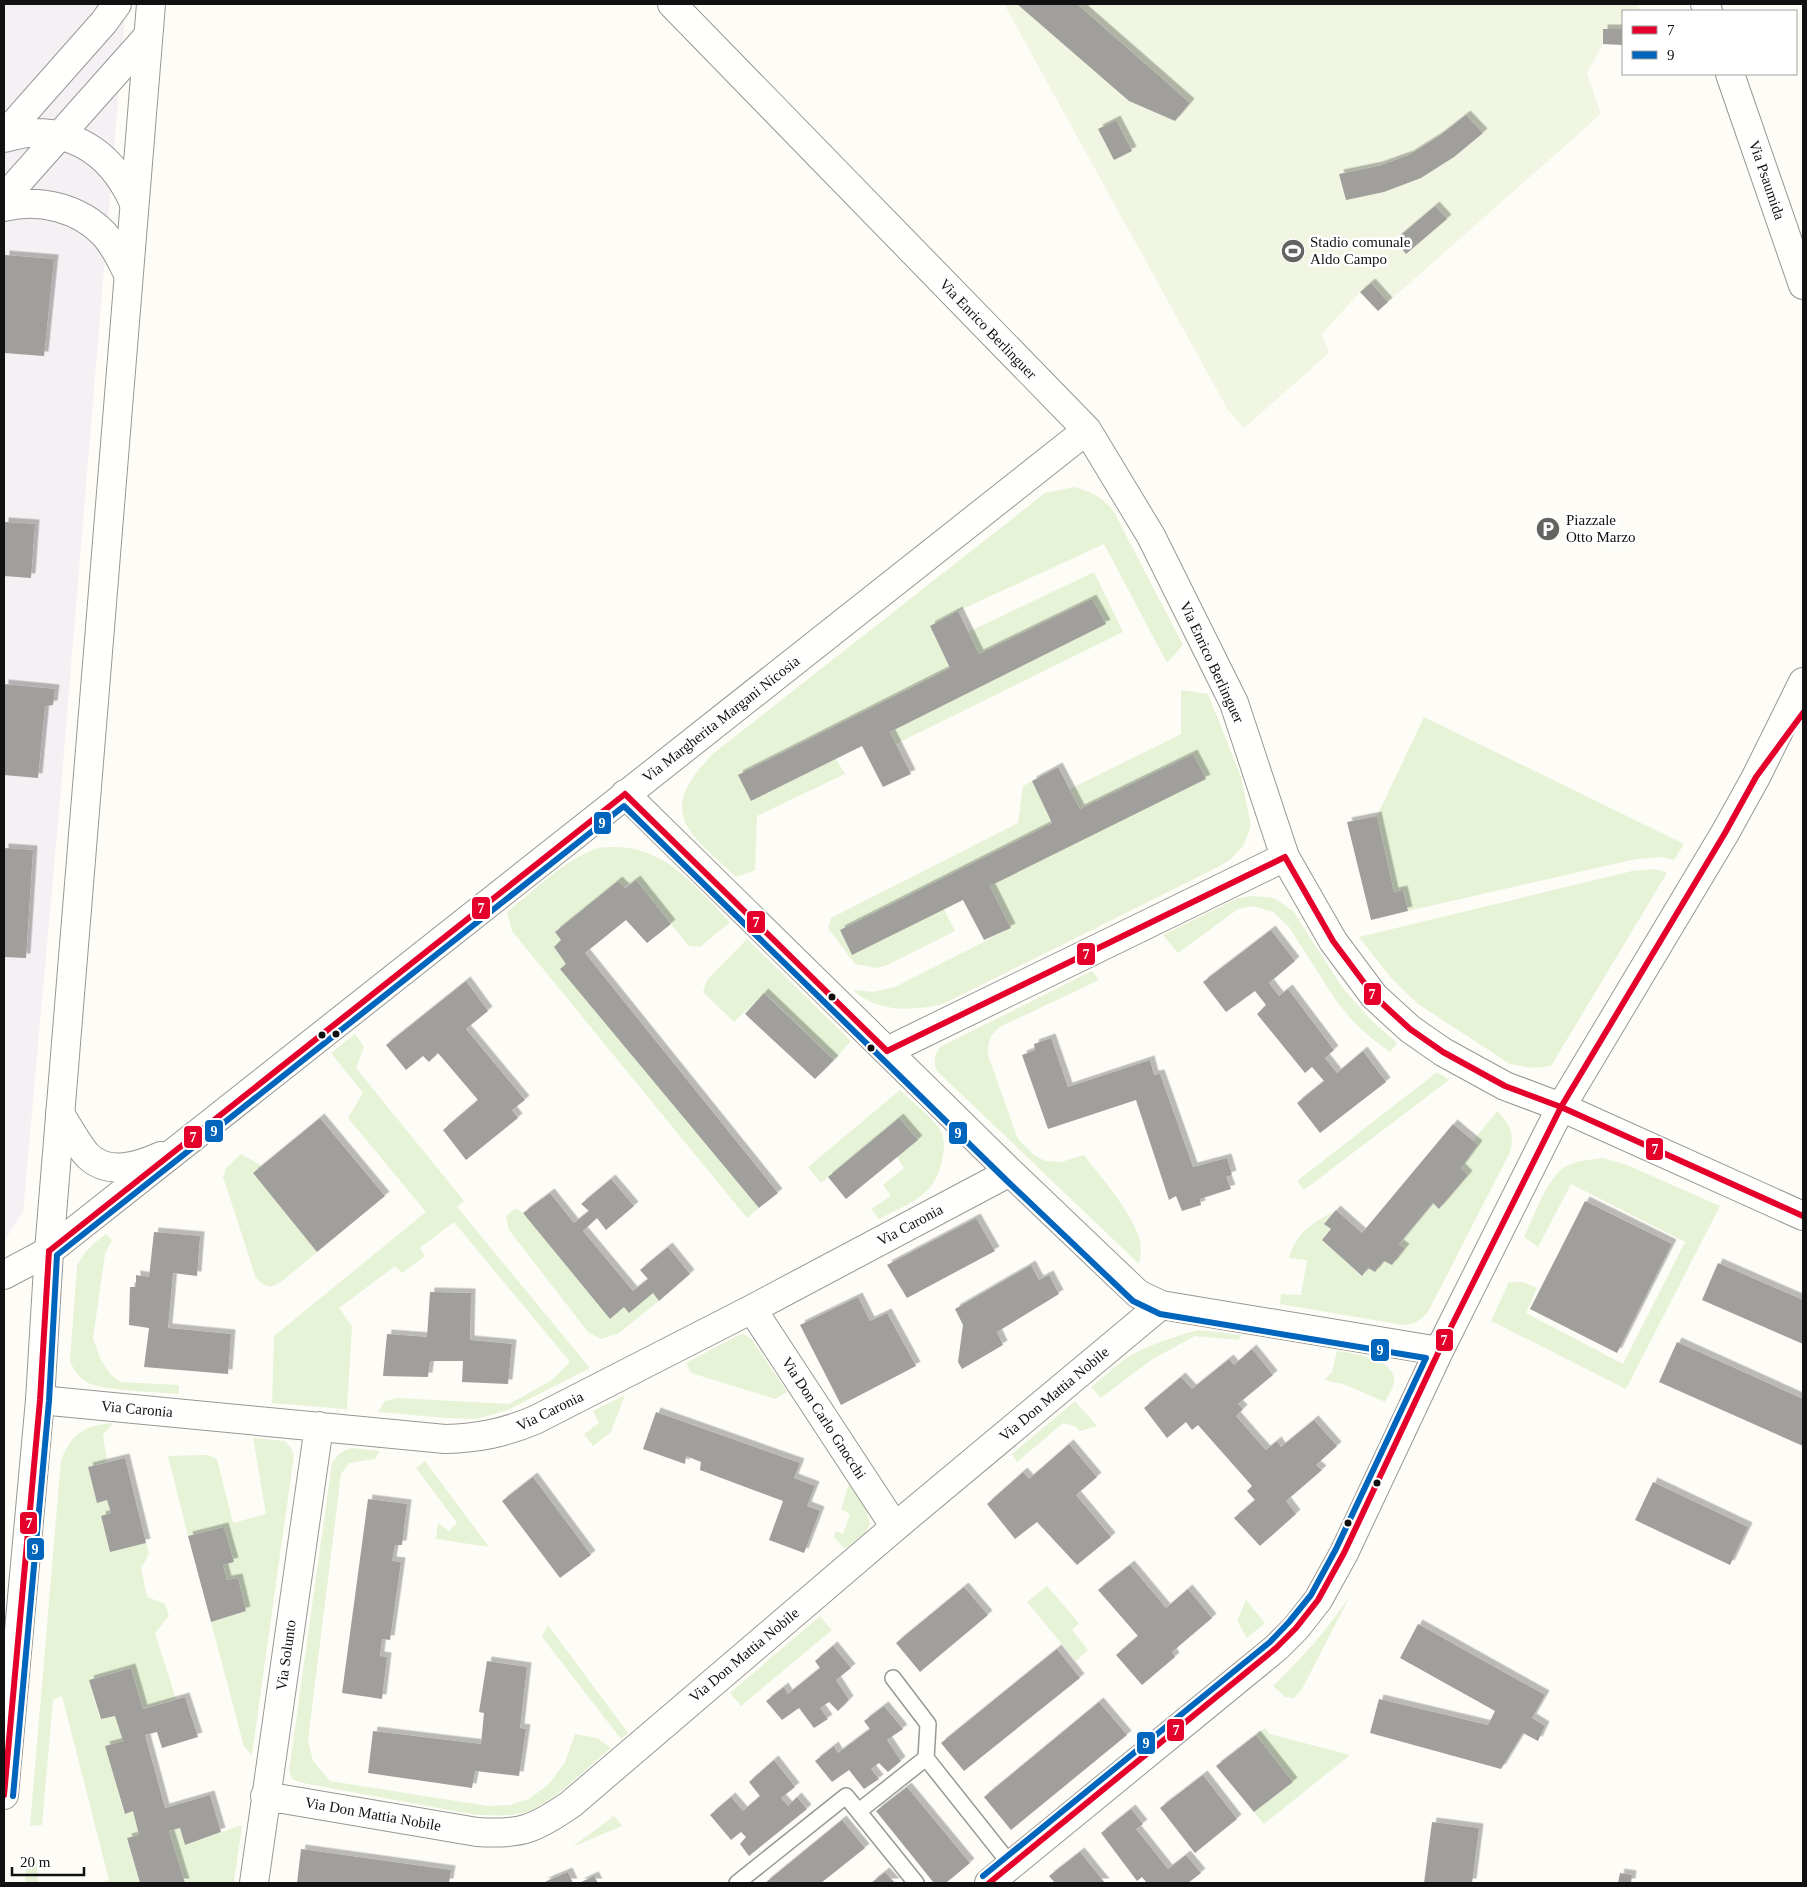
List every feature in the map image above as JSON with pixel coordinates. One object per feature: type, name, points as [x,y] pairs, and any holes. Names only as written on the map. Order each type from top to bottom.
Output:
[{"type":"street","points":[[4,137],[104,22],[117,4]]},
{"type":"street","points":[[4,1795],[40,1400],[49,1251],[151,4]]},
{"type":"street","name":"Via Enrico Berlinguer","points":[[672,4],[1087,430],[1151,536],[1234,704],[1285,857],[1333,940],[1374,996],[1410,1029],[1443,1052],[1505,1086],[1561,1107],[1803,1216]]},
{"type":"street","points":[[4,198],[148,36]]},
{"type":"street","name":"Via Psaumida","points":[[1730,75],[1803,285]]},
{"type":"street","name":"Via Psaumida","points":[[1748,75],[1803,231]]},
{"type":"street","points":[[4,137],[30,133],[60,135],[79,142],[98,153],[113,167],[126,184],[134,204]]},
{"type":"street","points":[[4,207],[16,204],[40,204],[64,209],[85,219],[118,252],[128,274]]},
{"type":"street","name":"Via Margherita Margani Nicosia","points":[[4,1276],[49,1251],[1087,430]]},
{"type":"street","points":[[989,1883],[1276,1648],[1318,1600],[1344,1553],[1439,1351],[1561,1107],[1725,832],[1756,777],[1803,682]]},
{"type":"street","points":[[1756,777],[1803,713]]},
{"type":"street","points":[[625,794],[1010,1172],[1138,1294],[1161,1305],[1439,1351]]},
{"type":"street","points":[[887,1051],[1285,857]]},
{"type":"street","points":[[60,1114],[89,1157],[109,1168],[140,1165],[178,1148]]},
{"type":"street","name":"Via Caronia","points":[[40,1400],[445,1439],[472,1438],[508,1431],[535,1420],[752,1309],[1010,1172]]},
{"type":"street","name":"Via Don Mattia Nobile","points":[[266,1796],[477,1832],[502,1834],[525,1830],[545,1822],[571,1804],[895,1527],[1161,1305]]},
{"type":"street","name":"Via Don Carlo Gnocchi","points":[[752,1309],[895,1527]]},
{"type":"street","name":"Via Solunto","points":[[254,1883],[319,1426]]},
{"type":"lane","points":[[893,1678],[928,1724],[926,1758],[1011,1865]]},
{"type":"lane","points":[[858,1811],[926,1758]]},
{"type":"lane","points":[[738,1883],[846,1796],[916,1883]]},
{"type":"shaded area","points":[[4,4],[126,4],[60,800],[23,1212],[4,1241]]},
{"type":"green space","name":"Stadio comunale Aldo Campo","points":[[1004,4],[1639,4],[1639,10],[1622,10],[1622,45],[1603,44],[1587,73],[1601,114],[1378,311],[1360,292],[1322,334],[1329,353],[1244,428],[1228,410]]},
{"type":"green space","points":[[1075,487],[1096,496],[1113,510],[1183,645],[1167,663],[1104,544],[958,611],[930,626],[950,668],[738,775],[751,801],[836,759],[845,774],[757,816],[755,870],[736,877],[704,847],[684,820],[682,806],[685,791],[696,774],[714,753],[1045,493]]},
{"type":"green space","points":[[1094,572],[1123,632],[896,744],[890,732],[1105,624],[979,654],[968,632]]},
{"type":"green space","points":[[1181,690],[1208,694],[1241,777],[1251,826],[1243,846],[1231,859],[943,1004],[920,1008],[896,1008],[873,1003],[853,990],[873,992],[895,987],[1011,928],[990,886],[1205,779],[1080,809],[1070,789],[1181,734]]},
{"type":"green space","points":[[1424,717],[1684,844],[1674,860],[1662,857],[1636,859],[1408,911],[1403,891],[1394,892],[1377,816]]},
{"type":"green space","points":[[1032,781],[1052,823],[840,930],[852,955],[944,909],[955,931],[885,966],[876,968],[855,964],[828,928],[831,918],[1018,823],[1023,786]]},
{"type":"green space","points":[[618,847],[636,849],[667,863],[693,884],[730,922],[700,947],[689,946],[635,880],[555,932],[561,940],[554,948],[566,964],[560,969],[759,1208],[747,1218],[512,931],[507,912],[551,876],[574,859],[587,853],[599,848]]},
{"type":"green space","points":[[1655,869],[1667,873],[1551,1066],[1533,1068],[1510,1064],[1418,1004],[1392,979],[1359,937],[1632,871]]},
{"type":"green space","points":[[1253,896],[1274,898],[1293,911],[1342,987],[1370,1019],[1397,1043],[1390,1052],[1371,1038],[1351,1019],[1335,999],[1289,927],[1273,912],[1253,906],[1238,909],[1178,953],[1163,935],[1238,898]]},
{"type":"green space","points":[[747,939],[851,1041],[834,1060],[765,993],[734,1022],[703,992],[707,980]]},
{"type":"green space","points":[[1092,971],[1099,980],[998,1029],[990,1038],[988,1055],[1018,1139],[1034,1155],[1045,1161],[1061,1162],[1084,1155],[1114,1194],[1134,1226],[1141,1244],[1139,1264],[935,1067],[936,1055],[940,1047]]},
{"type":"green space","points":[[355,1034],[364,1047],[356,1068],[464,1201],[457,1207],[590,1368],[508,1410],[477,1419],[378,1412],[385,1401],[397,1398],[509,1404],[552,1380],[570,1362],[454,1222],[420,1248],[425,1256],[402,1273],[395,1266],[339,1308],[352,1326],[347,1409],[272,1403],[274,1336],[426,1212],[348,1118],[363,1093],[331,1053]]},
{"type":"green space","points":[[1437,1072],[1449,1080],[1304,1190],[1297,1181]]},
{"type":"green space","points":[[900,1090],[926,1113],[939,1128],[943,1138],[944,1151],[936,1179],[929,1188],[912,1202],[879,1219],[871,1209],[891,1196],[883,1185],[904,1168],[897,1157],[918,1140],[899,1118],[821,1183],[808,1167]]},
{"type":"green space","points":[[1497,1111],[1505,1120],[1512,1135],[1510,1152],[1428,1312],[1414,1323],[1403,1325],[1280,1304],[1281,1294],[1301,1295],[1307,1260],[1289,1258],[1296,1241],[1313,1224],[1336,1210],[1325,1224],[1331,1229],[1322,1240],[1361,1276],[1368,1268],[1375,1272],[1384,1261],[1392,1264],[1405,1248],[1399,1244],[1433,1203],[1439,1209],[1468,1175],[1461,1168],[1478,1145],[1473,1141]]},
{"type":"green space","points":[[241,1154],[262,1166],[253,1173],[317,1252],[281,1282],[271,1287],[263,1284],[256,1278],[223,1177],[226,1168]]},
{"type":"green space","points":[[1603,1158],[1627,1165],[1720,1206],[1626,1389],[1491,1321],[1509,1282],[1523,1282],[1537,1288],[1526,1313],[1623,1364],[1685,1242],[1571,1184],[1538,1247],[1524,1237],[1546,1189],[1558,1173],[1574,1163]]},
{"type":"green space","points":[[515,1208],[523,1213],[610,1319],[624,1307],[629,1312],[653,1293],[659,1301],[619,1333],[601,1339],[588,1332],[509,1230],[506,1217]]},
{"type":"green space","points":[[106,1234],[112,1240],[105,1254],[93,1338],[100,1358],[110,1374],[121,1382],[179,1385],[179,1394],[117,1389],[94,1385],[80,1377],[71,1364],[77,1266],[89,1248]]},
{"type":"green space","points":[[1200,1330],[1242,1335],[1238,1340],[1195,1336],[1151,1360],[1101,1398],[1091,1387],[1121,1362],[1138,1352],[1180,1335]]},
{"type":"green space","points":[[744,1334],[752,1340],[787,1392],[775,1399],[691,1373],[686,1363]]},
{"type":"green space","points":[[1337,1351],[1353,1353],[1373,1359],[1389,1369],[1394,1375],[1394,1384],[1385,1402],[1343,1384],[1324,1380],[1332,1372]]},
{"type":"green space","points":[[625,1395],[611,1432],[593,1446],[584,1434],[599,1423],[593,1411]]},
{"type":"green space","points":[[1075,1401],[1097,1426],[1080,1431],[1075,1426],[1063,1423],[1017,1462],[1012,1454]]},
{"type":"green space","points":[[113,1423],[103,1435],[107,1462],[88,1467],[97,1502],[107,1500],[111,1513],[101,1517],[110,1552],[146,1543],[149,1554],[141,1568],[147,1597],[165,1604],[169,1616],[155,1633],[176,1699],[143,1709],[131,1668],[89,1680],[100,1719],[115,1716],[123,1741],[106,1746],[124,1813],[133,1811],[139,1835],[127,1839],[140,1883],[99,1883],[109,1880],[62,1696],[53,1700],[42,1825],[30,1826],[61,1460],[70,1443],[81,1432],[94,1426]]},
{"type":"green space","points":[[253,1438],[285,1441],[294,1455],[252,1755],[244,1747],[211,1622],[246,1611],[238,1578],[227,1580],[223,1565],[234,1562],[224,1527],[188,1536],[168,1456],[207,1455],[217,1459],[233,1523],[266,1514]]},
{"type":"green space","points":[[353,1448],[380,1451],[375,1459],[349,1463],[341,1474],[308,1740],[313,1761],[330,1781],[488,1806],[510,1805],[529,1799],[549,1784],[565,1762],[575,1734],[597,1738],[611,1748],[560,1792],[538,1807],[515,1815],[476,1815],[303,1783],[292,1779],[289,1771],[332,1463],[341,1453]]},
{"type":"green space","points":[[425,1461],[489,1547],[436,1539],[438,1523],[449,1531],[457,1523],[416,1468]]},
{"type":"green space","points":[[849,1484],[866,1510],[870,1524],[866,1532],[845,1549],[834,1537],[836,1531],[843,1534],[850,1514],[841,1509]]},
{"type":"green space","points":[[1047,1586],[1079,1623],[1072,1630],[1088,1650],[1076,1661],[1027,1602]]},
{"type":"green space","points":[[1350,1596],[1302,1689],[1294,1698],[1285,1697],[1273,1686],[1314,1643]]},
{"type":"green space","points":[[1246,1600],[1265,1623],[1247,1638],[1237,1621]]},
{"type":"green space","points":[[820,1616],[832,1630],[741,1706],[730,1693]]},
{"type":"green space","points":[[548,1625],[628,1733],[621,1739],[542,1637]]},
{"type":"green space","points":[[1265,1728],[1270,1734],[1350,1755],[1264,1824],[1254,1812],[1293,1782],[1256,1735]]},
{"type":"green space","points":[[614,1816],[622,1826],[572,1847]]},
{"type":"green space","points":[[242,1825],[234,1883],[185,1883],[169,1831],[180,1828],[185,1845]]},
{"type":"green space","points":[[27,1857],[37,1860],[38,1883],[25,1883]]},
{"type":"building","points":[[1017,4],[1077,4],[1190,103],[1175,121],[1129,101]]},
{"type":"building","points":[[1603,29],[1622,29],[1622,45],[1603,44]]},
{"type":"building","points":[[1466,115],[1483,133],[1454,157],[1421,178],[1384,192],[1346,200],[1339,174],[1378,166],[1409,155],[1439,136]]},
{"type":"building","points":[[1116,120],[1132,151],[1114,160],[1098,129]]},
{"type":"building","points":[[1435,206],[1447,219],[1406,254],[1395,240]]},
{"type":"building","points":[[5,255],[54,259],[44,356],[4,353]]},
{"type":"building","points":[[1371,283],[1388,302],[1378,311],[1360,292]]},
{"type":"building","points":[[4,522],[35,524],[31,578],[4,576]]},
{"type":"building","points":[[1092,599],[1106,624],[890,732],[911,774],[883,787],[862,746],[751,801],[738,775],[950,668],[930,626],[958,611],[979,654]]},
{"type":"building","points":[[4,684],[55,689],[53,705],[45,706],[38,778],[4,775]]},
{"type":"building","points":[[1193,754],[1206,779],[990,886],[1011,928],[984,940],[963,900],[852,955],[840,930],[1052,823],[1032,781],[1058,767],[1080,809]]},
{"type":"building","points":[[1377,816],[1394,892],[1403,890],[1408,911],[1371,920],[1347,822]]},
{"type":"building","points":[[4,848],[33,850],[26,958],[4,957]]},
{"type":"building","points":[[636,880],[671,924],[647,943],[626,920],[585,953],[778,1193],[759,1208],[560,969],[566,964],[554,947],[561,940],[555,932],[618,881],[625,888]]},
{"type":"building","points":[[1271,930],[1295,961],[1269,983],[1279,996],[1288,989],[1334,1050],[1325,1058],[1337,1073],[1363,1051],[1386,1082],[1320,1133],[1297,1103],[1324,1081],[1312,1067],[1305,1073],[1257,1014],[1266,1005],[1255,991],[1226,1012],[1203,982]]},
{"type":"building","points":[[466,981],[488,1011],[466,1029],[525,1100],[512,1110],[518,1118],[466,1160],[443,1130],[478,1100],[438,1053],[429,1062],[423,1056],[406,1070],[386,1045]]},
{"type":"building","points":[[764,993],[834,1060],[815,1079],[745,1014]]},
{"type":"building","points":[[1051,1038],[1068,1087],[1150,1060],[1154,1075],[1160,1074],[1193,1167],[1227,1158],[1232,1175],[1226,1177],[1231,1189],[1200,1199],[1201,1205],[1182,1211],[1176,1196],[1169,1200],[1136,1100],[1048,1129],[1022,1055],[1035,1050],[1034,1044]]},
{"type":"building","points":[[320,1118],[385,1196],[317,1252],[253,1173]]},
{"type":"building","points":[[899,1118],[918,1140],[846,1199],[828,1177]]},
{"type":"building","points":[[1453,1124],[1478,1145],[1461,1168],[1468,1175],[1439,1209],[1433,1203],[1399,1244],[1405,1248],[1392,1265],[1384,1261],[1375,1272],[1368,1268],[1362,1276],[1322,1240],[1331,1229],[1324,1224],[1336,1210],[1362,1233]]},
{"type":"building","points":[[611,1179],[634,1206],[606,1230],[597,1218],[583,1231],[633,1291],[648,1279],[640,1270],[668,1247],[690,1274],[659,1301],[653,1293],[629,1313],[624,1307],[610,1319],[523,1213],[550,1193],[574,1223],[589,1211],[581,1204]]},
{"type":"building","points":[[1585,1201],[1672,1244],[1617,1353],[1530,1309]]},
{"type":"building","points":[[976,1218],[995,1251],[907,1298],[887,1265]]},
{"type":"building","points":[[154,1232],[200,1236],[197,1276],[173,1273],[168,1328],[231,1334],[228,1374],[144,1367],[149,1328],[129,1325],[130,1287],[136,1287],[136,1275],[149,1277]]},
{"type":"building","points":[[1718,1263],[1803,1300],[1803,1344],[1702,1300]]},
{"type":"building","points":[[1031,1265],[1039,1280],[1049,1275],[1059,1294],[997,1332],[1003,1345],[962,1369],[958,1362],[963,1325],[955,1309]]},
{"type":"building","points":[[430,1292],[471,1293],[470,1340],[512,1344],[508,1384],[462,1382],[463,1361],[430,1361],[428,1377],[383,1376],[387,1334],[427,1337]]},
{"type":"building","points":[[858,1297],[870,1321],[887,1313],[916,1366],[841,1405],[800,1325]]},
{"type":"building","points":[[1677,1342],[1803,1399],[1803,1446],[1659,1382]]},
{"type":"building","points":[[1252,1349],[1273,1375],[1238,1404],[1243,1409],[1236,1416],[1256,1439],[1266,1450],[1277,1441],[1281,1447],[1314,1420],[1337,1446],[1316,1465],[1322,1470],[1286,1501],[1296,1514],[1260,1546],[1234,1518],[1255,1500],[1247,1491],[1252,1486],[1198,1425],[1192,1430],[1186,1422],[1167,1438],[1144,1408],[1181,1377],[1192,1389],[1229,1359],[1234,1365]]},
{"type":"building","points":[[656,1412],[800,1463],[794,1478],[815,1486],[807,1506],[820,1511],[804,1553],[769,1540],[783,1501],[700,1470],[701,1462],[686,1456],[685,1464],[643,1449]]},
{"type":"building","points":[[1069,1444],[1097,1477],[1076,1495],[1111,1537],[1077,1565],[1037,1522],[1015,1539],[987,1504],[1023,1472],[1029,1479]]},
{"type":"building","points":[[125,1458],[146,1543],[110,1552],[101,1516],[111,1513],[107,1500],[97,1503],[88,1467]]},
{"type":"building","points":[[533,1477],[591,1555],[560,1578],[502,1501]]},
{"type":"building","points":[[1653,1482],[1748,1527],[1730,1565],[1635,1520]]},
{"type":"building","points":[[368,1499],[407,1504],[402,1545],[395,1545],[392,1561],[401,1562],[390,1640],[382,1639],[380,1656],[387,1657],[382,1699],[342,1693]]},
{"type":"building","points":[[224,1527],[234,1562],[223,1565],[227,1580],[238,1578],[246,1611],[211,1622],[188,1536]]},
{"type":"building","points":[[1130,1565],[1166,1608],[1188,1589],[1212,1618],[1172,1652],[1175,1657],[1142,1685],[1116,1655],[1138,1636],[1098,1590]]},
{"type":"building","points":[[964,1587],[988,1615],[920,1672],[896,1643]]},
{"type":"building","points":[[1418,1624],[1545,1695],[1532,1718],[1545,1726],[1538,1741],[1523,1733],[1501,1769],[1370,1733],[1379,1699],[1488,1725],[1495,1711],[1400,1658]]},
{"type":"building","points":[[833,1646],[851,1668],[836,1680],[849,1700],[838,1711],[829,1702],[820,1708],[828,1719],[814,1728],[799,1708],[782,1720],[766,1701],[784,1687],[788,1694],[820,1668],[815,1661]]},
{"type":"building","points":[[1057,1649],[1080,1678],[964,1771],[941,1743]]},
{"type":"building","points":[[487,1661],[527,1667],[520,1728],[526,1729],[519,1776],[475,1771],[472,1788],[368,1773],[373,1731],[481,1744],[484,1713],[479,1712]]},
{"type":"building","points":[[131,1668],[143,1709],[185,1697],[198,1737],[162,1748],[157,1732],[145,1735],[165,1808],[210,1795],[221,1832],[185,1845],[180,1828],[169,1831],[185,1883],[140,1883],[127,1838],[139,1835],[133,1811],[125,1814],[105,1746],[123,1741],[115,1716],[101,1719],[89,1680]]},
{"type":"building","points":[[1099,1702],[1127,1735],[1011,1830],[984,1797]]},
{"type":"building","points":[[884,1706],[903,1729],[887,1740],[901,1761],[888,1772],[879,1763],[871,1769],[879,1779],[864,1789],[849,1770],[832,1782],[815,1761],[834,1746],[838,1753],[870,1729],[864,1721]]},
{"type":"building","points":[[1256,1735],[1293,1782],[1254,1812],[1216,1766]]},
{"type":"building","points":[[774,1760],[795,1787],[781,1798],[788,1806],[797,1797],[807,1809],[749,1856],[740,1844],[746,1837],[741,1832],[731,1840],[710,1815],[731,1797],[743,1811],[760,1796],[749,1782]]},
{"type":"building","points":[[1203,1775],[1237,1819],[1195,1853],[1160,1808]]},
{"type":"building","points":[[907,1787],[970,1863],[946,1883],[934,1883],[876,1811]]},
{"type":"building","points":[[1131,1809],[1143,1824],[1136,1829],[1168,1869],[1186,1855],[1201,1873],[1188,1883],[1147,1883],[1142,1877],[1137,1881],[1101,1833]]},
{"type":"building","points":[[842,1820],[865,1848],[821,1883],[765,1883]]},
{"type":"building","points":[[1432,1822],[1479,1828],[1472,1883],[1424,1883]]},
{"type":"building","points":[[301,1849],[451,1870],[449,1883],[297,1883]]},
{"type":"building","points":[[1080,1852],[1105,1883],[1055,1883],[1049,1876]]},
{"type":"building","points":[[568,1872],[573,1883],[543,1883],[551,1879]]},
{"type":"building","points":[[885,1872],[895,1883],[871,1883]]},
{"type":"building","points":[[1620,1873],[1632,1875],[1631,1883],[1618,1883]]},
{"type":"building","points":[[594,1876],[598,1883],[579,1883]]},
{"type":"transit line","name":"7","points":[[989,1883],[1276,1648],[1296,1628],[1318,1600],[1344,1553],[1439,1351],[1561,1107],[1725,833],[1756,777],[1803,713]]},
{"type":"transit line","name":"7","points":[[625,794],[887,1051]]},
{"type":"transit line","name":"7","points":[[49,1251],[625,794]]},
{"type":"transit line","name":"9","points":[[13,1796],[49,1401],[57,1255],[624,806],[1004,1178],[1133,1301],[1160,1314],[1426,1358],[1336,1549],[1311,1595],[1289,1622],[1270,1642],[983,1876]]},
{"type":"transit line","name":"7","points":[[1285,857],[1333,941],[1374,996],[1410,1029],[1443,1052],[1505,1086],[1561,1107],[1803,1216]]},
{"type":"transit line","name":"7","points":[[887,1051],[1285,857]]},
{"type":"transit line","name":"7","points":[[4,1795],[40,1400],[49,1251]]},
{"type":"place","name":"Stadio comunale Aldo Campo","points":[[1293,251]]},
{"type":"place","name":"Piazzale Otto Marzo","points":[[1548,529]]}]
